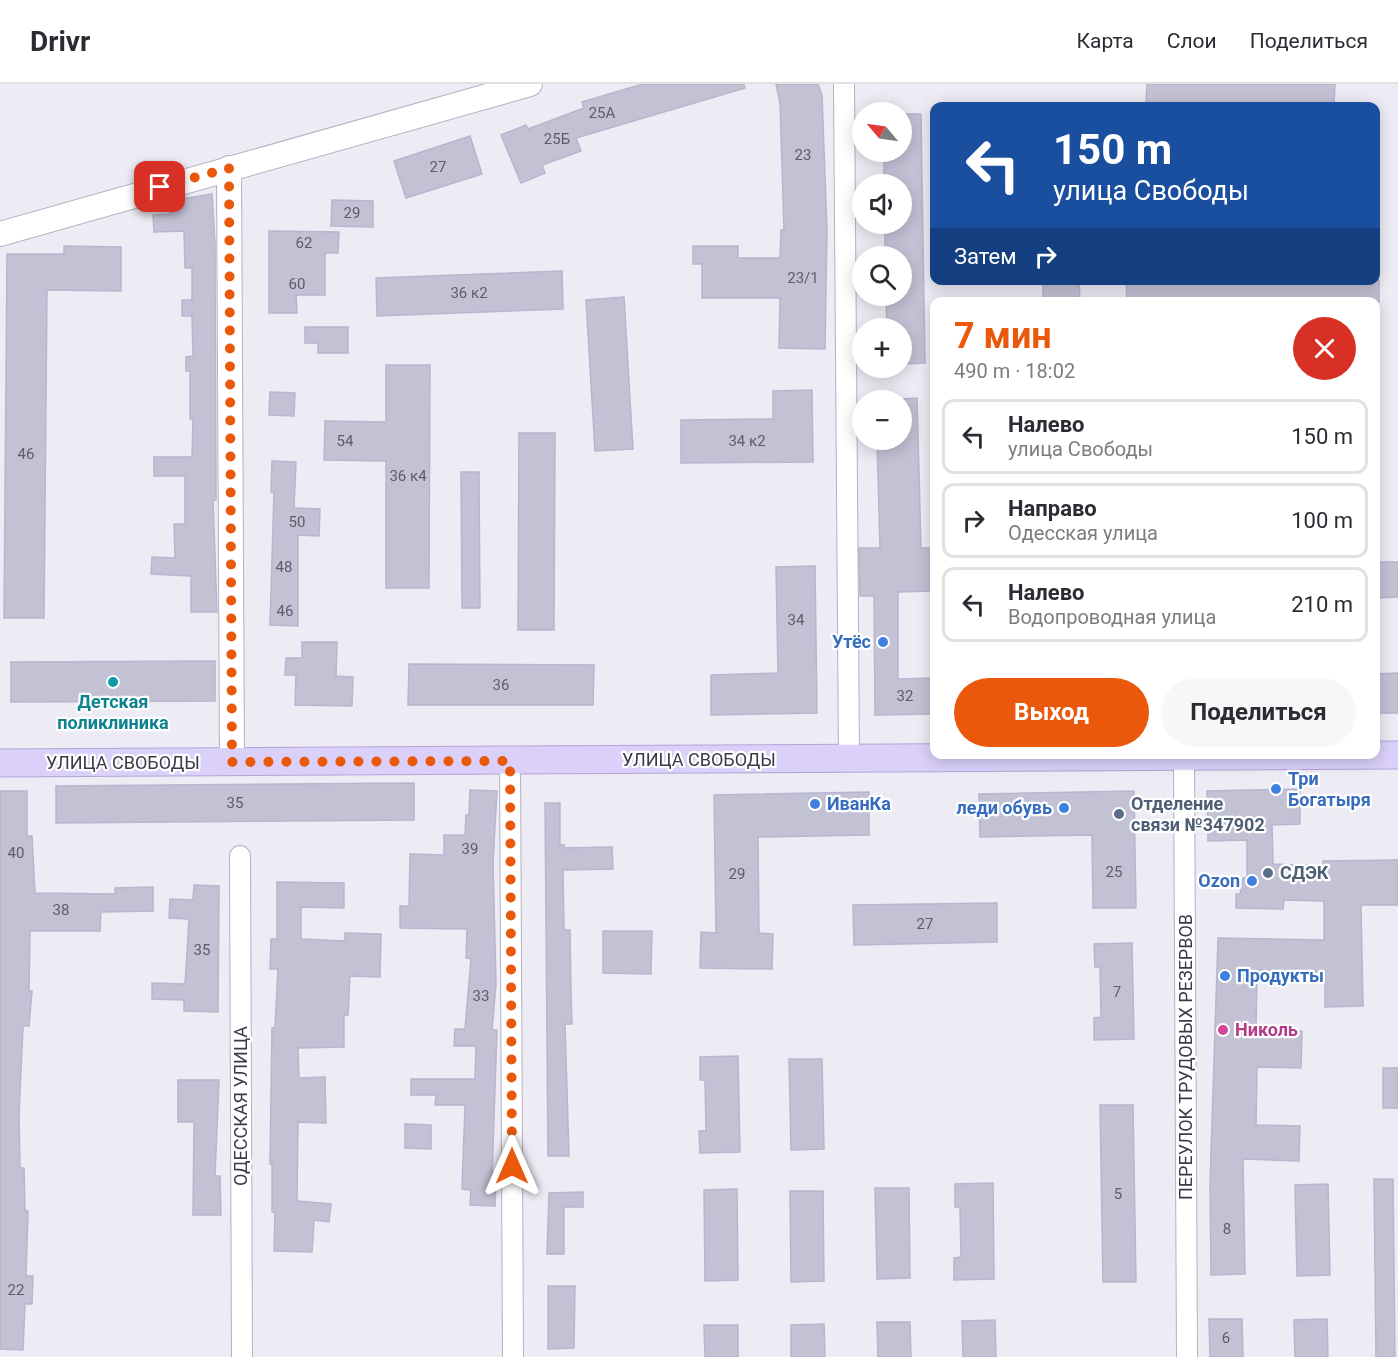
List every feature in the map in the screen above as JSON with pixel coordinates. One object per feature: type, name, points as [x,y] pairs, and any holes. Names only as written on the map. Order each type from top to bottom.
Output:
[{"type":"main road","name":"УЛИЦА СВОБОДЫ","points":[[1380,755],[1398,755]]},
{"type":"main road","name":"УЛИЦА СВОБОДЫ","points":[[0,763],[930,759]]},
{"type":"street","points":[[0,234],[530,84]]},
{"type":"street","points":[[844,84],[849,759]]},
{"type":"street","points":[[229,168],[232,762]]},
{"type":"street","name":"ПЕРЕУЛОК ТРУДОВЫХ РЕЗЕРВОВ","points":[[1184,759],[1187,1357]]},
{"type":"street","points":[[510,761],[513,1357]]},
{"type":"street","name":"ОДЕССКАЯ УЛИЦА","points":[[240,856],[242,1357]]},
{"type":"building","points":[[643,84],[744,84],[745,88],[576,138],[581,151],[542,165],[545,173],[521,183],[501,135],[526,125],[528,129],[584,108],[582,102]]},
{"type":"building","points":[[776,84],[818,84],[822,95],[827,230],[825,349],[779,348],[780,298],[702,298],[702,264],[693,264],[693,246],[738,246],[738,258],[780,258],[781,230],[784,230],[780,103]]},
{"type":"building","points":[[1147,84],[1335,84],[1334,102],[1146,102]]},
{"type":"building","points":[[912,114],[921,114],[925,363],[912,364],[912,318],[887,318],[886,306],[912,306],[912,246],[885,246],[885,234],[912,234],[912,174],[884,174],[884,162],[912,162]]},
{"type":"building","points":[[470,136],[482,174],[406,198],[394,161]]},
{"type":"building","points":[[212,194],[215,244],[216,500],[213,500],[217,612],[191,612],[191,576],[151,574],[152,557],[175,558],[174,524],[185,524],[185,476],[154,476],[154,457],[192,457],[193,419],[190,419],[190,371],[186,371],[186,357],[193,356],[192,316],[182,316],[182,300],[192,300],[192,268],[185,268],[184,231],[154,232],[153,215],[170,214],[171,201]]},
{"type":"building","points":[[332,200],[373,201],[373,227],[331,226]]},
{"type":"building","points":[[269,231],[339,232],[338,253],[325,253],[325,295],[296,295],[297,313],[269,313]]},
{"type":"building","points":[[64,246],[121,247],[121,291],[47,290],[44,618],[4,618],[7,254],[64,254]]},
{"type":"building","points":[[562,271],[563,309],[377,316],[376,278]]},
{"type":"building","points":[[1043,285],[1079,285],[1080,297],[1043,297]]},
{"type":"building","points":[[1126,285],[1379,285],[1379,297],[1127,297]]},
{"type":"building","points":[[624,297],[633,449],[595,451],[586,300]]},
{"type":"building","points":[[305,327],[348,327],[348,353],[318,353],[318,343],[305,343]]},
{"type":"building","points":[[386,365],[430,365],[429,588],[386,588],[386,461],[324,460],[325,421],[386,422]]},
{"type":"building","points":[[812,390],[813,462],[681,463],[681,420],[773,419],[773,391]]},
{"type":"building","points":[[270,392],[295,393],[294,416],[269,415]]},
{"type":"building","points":[[912,398],[917,398],[921,548],[930,548],[930,591],[898,592],[898,679],[930,678],[930,714],[875,715],[874,596],[860,596],[859,548],[880,548],[877,450],[912,450]]},
{"type":"building","points":[[519,433],[555,433],[554,630],[518,630]]},
{"type":"building","points":[[272,461],[296,462],[294,508],[320,509],[319,536],[298,535],[298,626],[270,625],[274,492],[271,492]]},
{"type":"building","points":[[461,472],[479,472],[480,608],[462,608]]},
{"type":"building","points":[[1380,562],[1398,562],[1398,597],[1380,598]]},
{"type":"building","points":[[815,566],[817,713],[711,715],[711,675],[778,673],[776,567]]},
{"type":"building","points":[[302,642],[337,642],[336,676],[353,677],[352,706],[295,705],[296,675],[285,675],[286,658],[302,658]]},
{"type":"building","name":"Детская поликлиника","points":[[215,661],[215,701],[11,702],[11,662]]},
{"type":"building","points":[[409,664],[594,665],[593,705],[408,705]]},
{"type":"building","points":[[1398,673],[1398,713],[1380,713],[1380,674]]},
{"type":"building","points":[[414,783],[414,820],[56,823],[56,786]]},
{"type":"building","points":[[1300,789],[1300,824],[1272,825],[1273,864],[1323,866],[1323,861],[1398,860],[1398,905],[1361,905],[1363,1006],[1325,1007],[1325,972],[1257,970],[1256,1030],[1302,1031],[1301,1068],[1257,1067],[1256,1125],[1300,1126],[1299,1161],[1243,1159],[1245,1274],[1211,1275],[1210,1184],[1218,938],[1324,940],[1324,901],[1284,900],[1283,909],[1236,908],[1236,894],[1240,894],[1243,878],[1247,878],[1247,840],[1208,841],[1207,791]]},
{"type":"building","points":[[470,790],[497,791],[493,862],[496,984],[492,1030],[497,1030],[492,1177],[496,1177],[495,1206],[470,1205],[471,1190],[462,1189],[465,1105],[435,1105],[436,1095],[411,1095],[411,1079],[475,1079],[476,1046],[454,1046],[455,1029],[465,1029],[471,959],[466,958],[467,929],[400,928],[400,906],[409,906],[410,854],[444,855],[444,835],[465,835]]},
{"type":"building","points":[[0,791],[27,791],[27,836],[32,836],[35,893],[115,894],[115,888],[153,887],[153,911],[101,912],[100,931],[30,931],[29,991],[32,991],[29,1026],[23,1026],[19,1114],[20,1168],[24,1168],[25,1211],[28,1211],[26,1276],[33,1276],[32,1304],[25,1304],[23,1350],[0,1349]]},
{"type":"building","points":[[1134,791],[1136,908],[1093,908],[1092,835],[980,837],[979,794]]},
{"type":"building","points":[[869,792],[869,835],[758,837],[759,933],[773,934],[772,969],[700,968],[701,932],[716,933],[714,795]]},
{"type":"building","points":[[545,803],[560,803],[560,845],[564,845],[564,848],[612,847],[613,869],[563,870],[564,930],[570,930],[572,1024],[565,1024],[569,1156],[548,1156]]},
{"type":"building","points":[[277,882],[344,883],[344,908],[301,907],[301,939],[345,941],[345,933],[381,934],[380,977],[350,976],[348,1015],[344,1015],[344,1047],[298,1048],[299,1078],[325,1077],[326,1123],[298,1122],[297,1201],[331,1204],[329,1222],[314,1220],[312,1252],[274,1251],[275,1212],[272,1212],[272,1164],[270,1164],[272,1028],[275,1028],[278,969],[270,969],[271,939],[277,939]]},
{"type":"building","points":[[194,885],[219,886],[218,1012],[184,1011],[184,1000],[152,999],[152,983],[185,984],[189,919],[169,918],[170,899],[193,900]]},
{"type":"building","points":[[997,903],[997,942],[854,945],[853,905]]},
{"type":"building","points":[[603,931],[652,931],[651,974],[603,973]]},
{"type":"building","points":[[1132,943],[1134,1039],[1094,1040],[1094,1018],[1101,1017],[1100,967],[1095,967],[1094,944]]},
{"type":"building","points":[[738,1056],[740,1152],[700,1153],[699,1131],[706,1131],[705,1080],[700,1080],[700,1057]]},
{"type":"building","points":[[789,1059],[822,1059],[824,1149],[791,1150]]},
{"type":"building","points":[[1383,1068],[1398,1068],[1398,1108],[1383,1108]]},
{"type":"building","points":[[178,1080],[219,1080],[215,1176],[220,1176],[221,1215],[193,1215],[194,1122],[178,1122]]},
{"type":"building","points":[[1100,1105],[1133,1105],[1136,1282],[1103,1282]]},
{"type":"building","points":[[405,1124],[431,1125],[431,1149],[405,1148]]},
{"type":"building","points":[[1374,1179],[1393,1179],[1395,1357],[1376,1357]]},
{"type":"building","points":[[993,1183],[994,1279],[954,1280],[954,1258],[961,1257],[960,1207],[955,1207],[955,1184]]},
{"type":"building","points":[[1328,1184],[1330,1275],[1297,1276],[1295,1185]]},
{"type":"building","points":[[875,1188],[909,1188],[910,1278],[877,1279]]},
{"type":"building","points":[[737,1189],[738,1280],[705,1281],[704,1190]]},
{"type":"building","points":[[790,1191],[823,1191],[824,1281],[791,1282]]},
{"type":"building","points":[[583,1192],[583,1207],[564,1207],[564,1254],[547,1254],[549,1193]]},
{"type":"building","points":[[548,1286],[575,1286],[574,1348],[548,1349]]},
{"type":"building","points":[[1209,1319],[1242,1319],[1243,1357],[1210,1357]]},
{"type":"building","points":[[1327,1319],[1328,1357],[1295,1357],[1294,1320]]},
{"type":"building","points":[[995,1320],[996,1357],[963,1357],[962,1321]]},
{"type":"building","points":[[877,1322],[910,1322],[911,1357],[878,1357]]},
{"type":"building","points":[[824,1324],[825,1357],[791,1357],[791,1325]]},
{"type":"building","points":[[704,1325],[738,1325],[738,1357],[705,1357]]},
{"type":"place","name":"Утёс","points":[[883,642]]},
{"type":"place","name":"Детская поликлиника","points":[[113,682]]},
{"type":"place","name":"Три Богатыря","points":[[1276,789]]},
{"type":"place","name":"ИванКа","points":[[815,804]]},
{"type":"place","name":"леди обувь","points":[[1064,808]]},
{"type":"place","name":"Отделение связи №347902","points":[[1119,814]]},
{"type":"place","name":"СДЭК","points":[[1268,873]]},
{"type":"place","name":"Ozon","points":[[1252,881]]},
{"type":"place","name":"Продукты","points":[[1225,976]]},
{"type":"place","name":"Николь","points":[[1223,1030]]},
{"type":"route","points":[[160,187],[229,168],[232,762],[510,761],[512,1166]]}]
